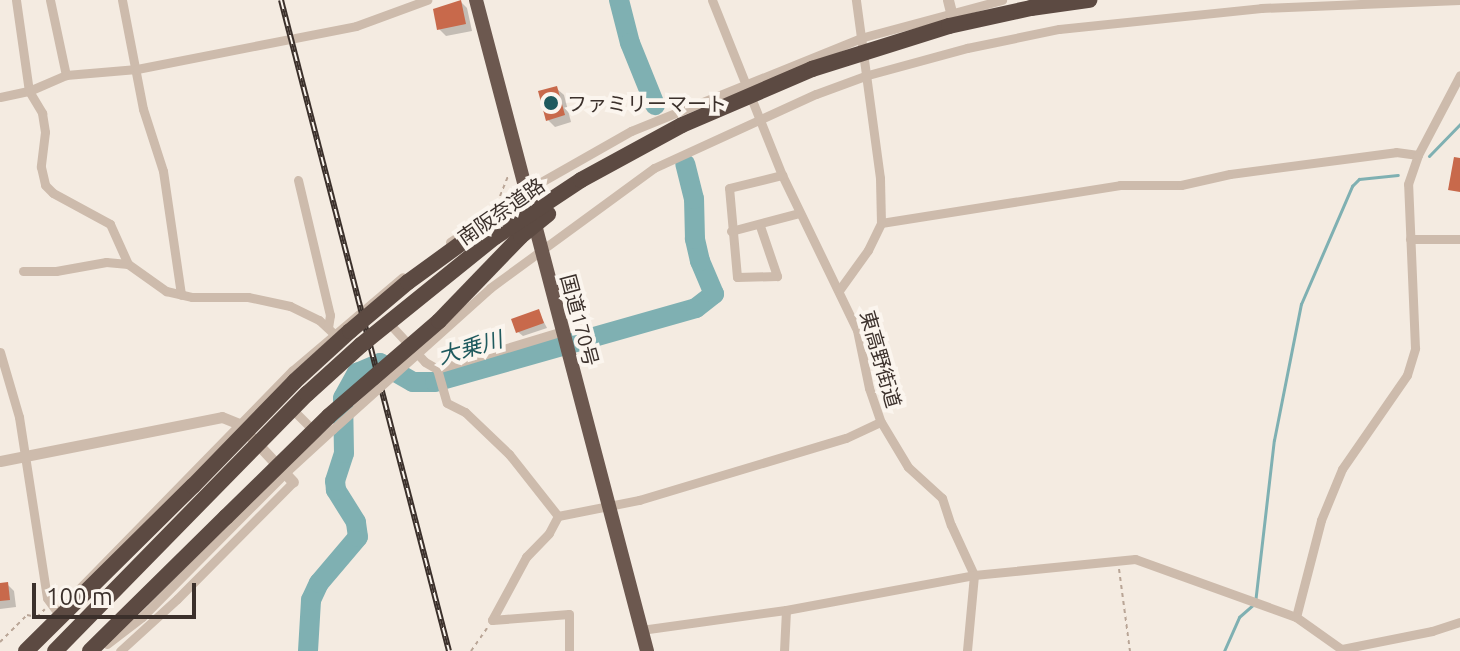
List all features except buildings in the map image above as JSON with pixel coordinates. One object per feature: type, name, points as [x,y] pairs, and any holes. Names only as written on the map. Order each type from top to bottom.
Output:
[{"type":"highway","name":"国道170号","points":[[476,0],[647,651]]},
{"type":"highway","name":"南阪奈道路","points":[[43,651],[302,390],[496,225],[577,170],[657,128],[807,63],[889,35],[1037,0]]},
{"type":"highway","name":"南阪奈道路","points":[[55,651],[307,394],[421,294],[495,237],[581,180],[682,125],[812,69],[890,42],[1031,8],[1089,0]]},
{"type":"highway","points":[[90,651],[329,416],[439,321],[536,222],[682,125]]},
{"type":"highway","points":[[26,651],[295,381],[385,301],[463,242],[496,225]]},
{"type":"street","points":[[16,0],[29,91],[42,113],[45,132],[41,167],[45,185],[53,193],[110,224],[128,264]]},
{"type":"street","points":[[50,0],[66,75]]},
{"type":"street","points":[[122,0],[143,109],[163,171],[181,295]]},
{"type":"street","points":[[0,97],[29,91],[66,75],[137,69],[356,26],[427,0]]},
{"type":"street","name":"東高野街道","points":[[712,0],[782,175],[840,289],[857,330],[869,388],[881,422],[908,467],[942,498],[974,575],[967,651]]},
{"type":"street","points":[[840,289],[868,250],[881,223],[880,178],[864,37],[856,0]]},
{"type":"street","points":[[26,651],[96,568],[331,331],[464,232],[527,190],[631,131],[745,83],[950,6],[1002,0]]},
{"type":"street","points":[[120,651],[322,439],[490,288],[539,249],[654,168],[760,119],[868,75],[967,48],[1059,29],[1132,19],[1261,8],[1460,0]]},
{"type":"street","points":[[1296,617],[1321,520],[1342,469],[1407,375],[1415,348],[1408,189],[1418,155],[1460,75]]},
{"type":"street","points":[[881,223],[1120,185],[1181,185],[1230,174],[1396,152],[1418,155]]},
{"type":"street","points":[[760,226],[777,276],[737,277],[729,188],[782,175]]},
{"type":"street","points":[[298,180],[330,315],[331,331]]},
{"type":"street","points":[[731,231],[760,226],[799,213]]},
{"type":"street","points":[[1410,239],[1460,239]]},
{"type":"street","points":[[23,271],[56,271],[106,262],[128,264],[166,291],[181,295],[248,297],[290,306],[331,331]]},
{"type":"street","points":[[371,303],[439,377],[450,407],[465,412],[509,454],[558,516]]},
{"type":"street","points":[[439,377],[565,340]]},
{"type":"street","points":[[0,352],[13,390],[50,604],[58,613]]},
{"type":"street","points":[[273,390],[322,439]]},
{"type":"street","points":[[0,461],[222,417],[239,424],[289,477]]},
{"type":"street","points":[[558,516],[608,506],[846,438],[881,422]]},
{"type":"street","points":[[98,651],[142,617],[289,477]]},
{"type":"street","points":[[492,620],[526,557],[549,533],[558,516]]},
{"type":"street","points":[[641,630],[786,610],[974,575],[1118,560],[1150,563],[1296,617],[1343,650],[1460,622]]},
{"type":"street","points":[[784,651],[786,610]]},
{"type":"street","points":[[492,620],[569,614],[569,651]]},
{"type":"path","points":[[1118,560],[1130,651]]},
{"type":"path","points":[[0,642],[27,615],[37,617],[50,604]]},
{"type":"path","points":[[471,651],[492,620]]},
{"type":"waterway","name":"大乗川","points":[[619,0],[630,43],[655,105]]},
{"type":"waterway","points":[[1429,156],[1460,124]]},
{"type":"waterway","name":"大乗川","points":[[308,651],[311,600],[319,583],[358,537],[356,522],[336,490],[335,481],[344,453],[343,398],[357,373],[380,363],[413,382],[435,382],[696,308],[714,294],[700,261],[695,239],[694,199],[685,164]]},
{"type":"waterway","points":[[1224,651],[1239,617],[1255,603],[1274,440],[1301,304],[1352,186],[1359,179],[1398,175]]},
{"type":"railway","points":[[281,0],[449,651]]},
{"type":"place","name":"ファミリーマート","points":[[551,103]]}]
